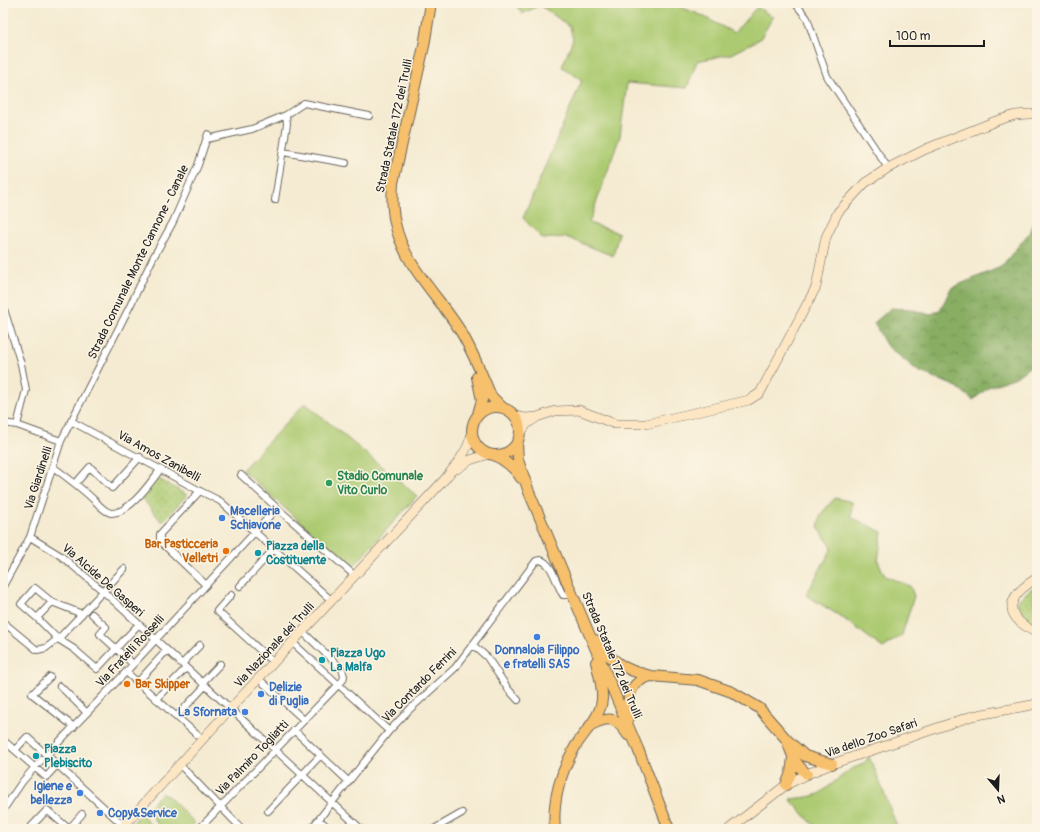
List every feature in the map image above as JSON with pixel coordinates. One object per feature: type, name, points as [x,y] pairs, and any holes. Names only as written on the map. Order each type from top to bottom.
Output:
[{"type":"main road","name":"Strada Statale 172 dei Trulli","points":[[431,3],[424,46],[393,183],[392,202],[395,223],[400,242],[412,264],[460,331],[472,353],[491,396],[503,408],[515,416]]},
{"type":"main road","name":"Strada Statale 172 dei Trulli","points":[[472,353],[482,394],[478,414],[473,424],[472,434],[476,444],[479,449],[503,459],[511,465],[529,492]]},
{"type":"main road","points":[[478,414],[493,407],[503,408]]},
{"type":"main road","points":[[515,416],[519,422],[520,433]]},
{"type":"main road","name":"Strada Statale 172 dei Trulli","points":[[520,433],[517,443],[518,460],[529,492],[631,732],[669,829]]},
{"type":"main road","points":[[491,455],[499,455],[510,451],[517,443]]},
{"type":"main road","points":[[589,633],[608,655],[622,666],[633,671],[651,676],[698,680],[732,692],[758,708],[787,740],[805,756],[832,764]]},
{"type":"main road","points":[[555,829],[556,801],[562,772],[575,747],[591,725],[598,712],[602,699],[602,686],[589,633]]},
{"type":"main road","points":[[631,732],[627,705],[630,692],[639,681],[651,676]]},
{"type":"main road","points":[[591,725],[608,718],[613,719],[619,723],[638,749]]},
{"type":"main road","points":[[787,740],[793,758],[800,768],[807,774]]},
{"type":"main road","points":[[805,756],[808,765],[807,774]]},
{"type":"main road","points":[[786,785],[791,773],[793,758]]},
{"type":"street","points":[[795,3],[807,18],[827,76],[888,168]]},
{"type":"street","points":[[275,200],[287,124],[286,115],[304,103],[369,116]]},
{"type":"street","points":[[515,416],[525,418],[537,417],[555,411],[579,410],[615,424],[646,424],[749,400],[760,393],[816,287],[826,237],[838,212],[865,183],[888,168],[926,149],[996,121],[1015,116],[1037,114]]},
{"type":"street","name":"Strada Comunale Monte Cannone - Canale","points":[[94,377],[153,258],[173,222],[198,165],[208,137],[252,129],[286,115]]},
{"type":"street","points":[[283,152],[346,163]]},
{"type":"street","points":[[3,306],[21,364],[26,390],[17,425]]},
{"type":"street","name":"Via Giardinelli","points":[[3,586],[30,537],[61,441],[94,377]]},
{"type":"street","points":[[520,433],[527,424],[537,417]]},
{"type":"street","name":"Via Amos Zanibelli","points":[[71,421],[220,501],[256,532]]},
{"type":"street","points":[[3,423],[17,425],[61,441]]},
{"type":"street","name":"Via Nazionale dei Trulli","points":[[445,479],[464,454],[472,434]]},
{"type":"street","name":"Via Nazionale dei Trulli","points":[[123,828],[230,709],[445,479],[462,464],[470,460],[491,455]]},
{"type":"street","points":[[76,483],[90,467],[112,488],[140,457]]},
{"type":"street","points":[[53,468],[76,483],[109,513],[118,512],[126,508],[137,498],[160,470]]},
{"type":"street","points":[[241,475],[354,575]]},
{"type":"street","points":[[200,491],[160,534],[160,541],[206,585]]},
{"type":"street","name":"Via Fratelli Rosselli","points":[[4,808],[22,782],[35,767],[126,672],[277,508]]},
{"type":"street","points":[[256,532],[332,600]]},
{"type":"street","name":"Via Alcide De Gasperi","points":[[30,537],[61,556],[103,591],[138,625],[361,829]]},
{"type":"street","points":[[240,586],[274,549]]},
{"type":"street","name":"Via Contardo Ferrini","points":[[311,829],[389,731],[409,710],[455,668],[532,566],[540,560],[545,561],[548,564],[563,595],[572,595]]},
{"type":"street","points":[[3,622],[37,650],[46,648],[58,639],[124,569]]},
{"type":"street","points":[[1037,578],[1020,589],[1015,595],[1012,606],[1017,620],[1025,627],[1037,633]]},
{"type":"street","points":[[82,614],[52,602],[34,588],[21,604],[58,639],[74,649],[97,668],[138,625]]},
{"type":"street","points":[[231,595],[217,611],[274,663]]},
{"type":"street","points":[[37,618],[52,602]]},
{"type":"street","points":[[92,614],[106,628],[100,634],[133,664]]},
{"type":"street","points":[[303,632],[342,669],[344,676],[343,680],[338,685]]},
{"type":"street","points":[[293,643],[389,731]]},
{"type":"street","points":[[156,699],[200,645]]},
{"type":"street","points":[[473,645],[487,657],[508,689],[518,700]]},
{"type":"street","points":[[137,682],[167,650]]},
{"type":"street","points":[[176,717],[220,664]]},
{"type":"street","points":[[126,672],[202,740]]},
{"type":"street","points":[[50,677],[32,694],[74,727]]},
{"type":"street","points":[[259,679],[304,720]]},
{"type":"street","name":"Via Palmiro Togliatti","points":[[199,829],[338,685]]},
{"type":"street","points":[[60,686],[87,713]]},
{"type":"street","name":"Via dello Zoo Safari","points":[[729,829],[786,785],[807,774],[972,716],[1037,704]]},
{"type":"street","points":[[294,730],[348,781]]},
{"type":"street","points":[[15,750],[27,737],[123,828]]},
{"type":"street","points":[[3,740],[46,777],[57,766]]},
{"type":"street","points":[[268,810],[318,758]]},
{"type":"street","points":[[180,765],[242,829]]},
{"type":"street","points":[[29,829],[47,810],[69,829],[82,814]]},
{"type":"street","points":[[434,829],[462,813]]},
{"type":"street","points":[[323,823],[330,829]]},
{"type":"green space","points":[[515,3],[670,3],[701,15],[734,33],[757,7],[773,17],[760,39],[731,54],[697,61],[687,88],[627,83],[620,136],[589,223],[619,233],[613,256],[566,237],[543,239],[523,218],[582,80],[562,67],[573,39],[570,27],[540,5],[522,14]]},
{"type":"green space","points":[[1037,213],[1037,361],[1016,377],[989,387],[973,400],[957,387],[918,371],[886,345],[874,323],[891,308],[910,309],[930,315],[941,309],[951,288],[1001,267],[1029,233]]},
{"type":"green space","name":"Stadio Comunale Vito Curlo","points":[[305,403],[417,496],[352,568],[242,470]]},
{"type":"green space","points":[[159,479],[187,495],[162,522],[141,497]]},
{"type":"green space","points":[[835,498],[852,502],[851,517],[882,532],[878,561],[885,576],[910,586],[914,596],[902,635],[883,648],[843,618],[806,595],[832,548],[818,527],[821,514]]},
{"type":"green space","points":[[1037,584],[1037,629],[1024,621],[1020,615],[1018,610],[1018,600]]},
{"type":"green space","points":[[869,757],[898,829],[817,829],[790,799],[819,794],[851,769],[863,764]]},
{"type":"green space","points":[[162,793],[168,796],[195,823],[189,829],[161,829],[147,809]]},
{"type":"green space","points":[[141,813],[154,829],[135,829],[132,824]]},
{"type":"place","name":"Stadio Comunale Vito Curlo","points":[[329,483]]},
{"type":"place","name":"Macelleria Schiavone","points":[[222,518]]},
{"type":"place","name":"Bar Pasticceria Velletri","points":[[226,551]]},
{"type":"place","name":"Piazza della Costituente","points":[[258,553]]},
{"type":"place","name":"Donnaloia Filippo e fratelli SAS","points":[[537,637]]},
{"type":"place","name":"Piazza Ugo La Malfa","points":[[322,660]]},
{"type":"place","name":"Bar Skipper","points":[[127,684]]},
{"type":"place","name":"Delizie di Puglia","points":[[261,694]]},
{"type":"place","name":"La Sfornata","points":[[245,712]]},
{"type":"place","name":"Piazza Plebiscito","points":[[36,756]]},
{"type":"place","name":"Igiene e bellezza","points":[[80,793]]},
{"type":"place","name":"Copy&Service","points":[[100,813]]}]
